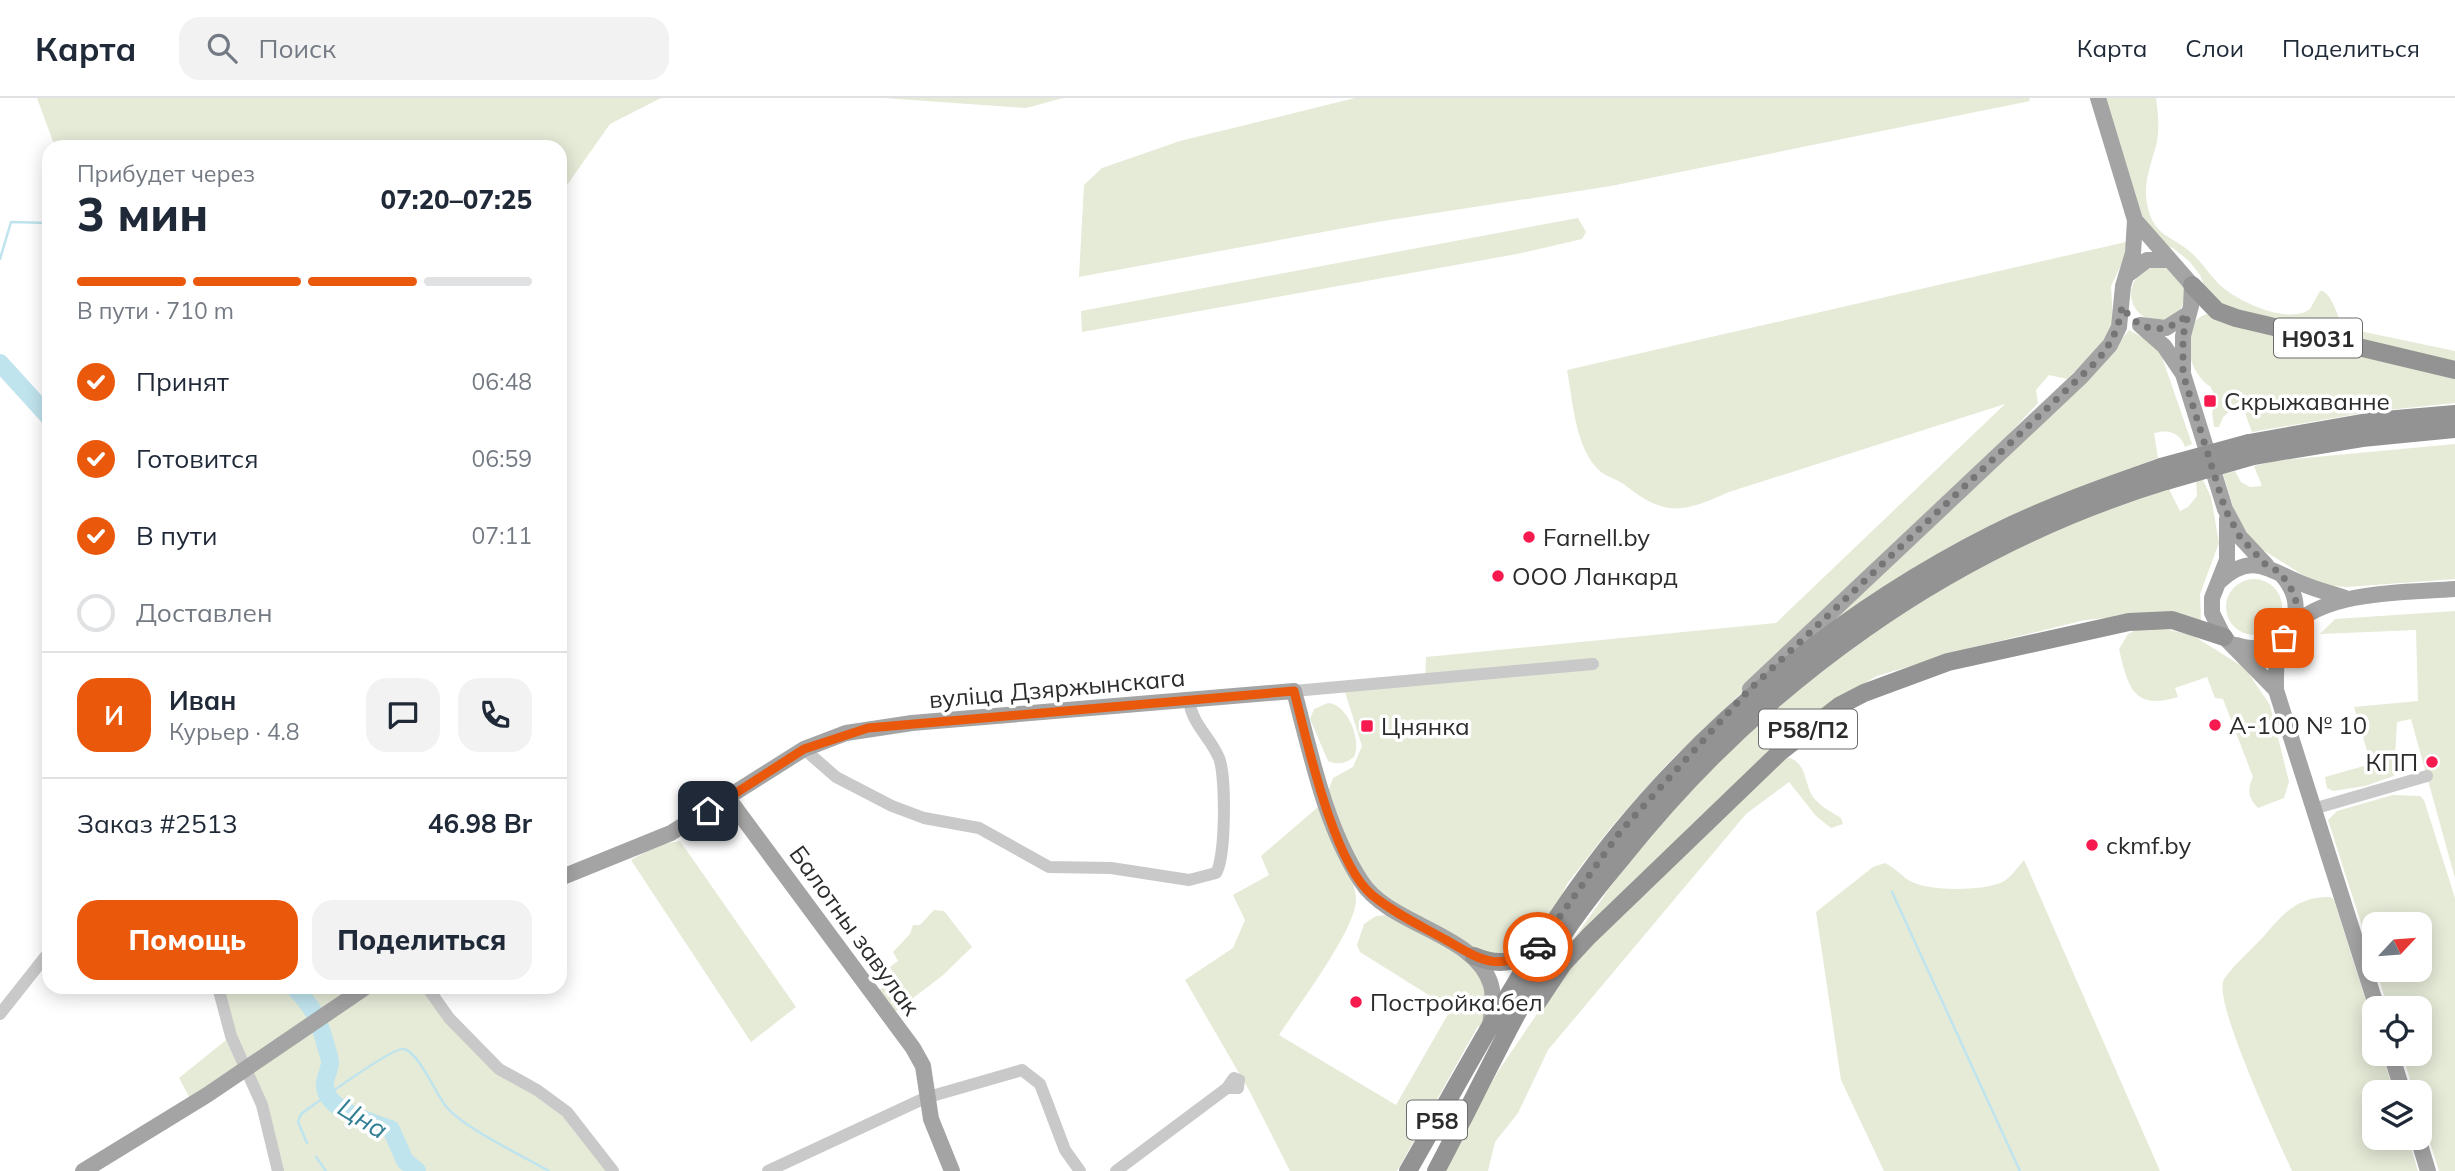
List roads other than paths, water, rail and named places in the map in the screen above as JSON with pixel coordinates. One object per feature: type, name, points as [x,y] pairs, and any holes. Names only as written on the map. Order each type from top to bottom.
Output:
[{"type":"highway","name":"Н9031","points":[[2192,285],[2217,311],[2236,318],[2455,370]]},
{"type":"highway","name":"Р58","points":[[1408,1171],[1538,948],[1620,832],[1710,736],[1807,653],[1903,585],[1992,535],[2052,507],[2251,449],[2373,421],[2455,414]]},
{"type":"highway","name":"Р58","points":[[2251,449],[2455,429]]},
{"type":"highway","name":"Р58","points":[[1436,1171],[1561,938],[1639,836],[1687,781],[1739,730],[1816,664],[1910,597],[1988,554],[2164,474]]},
{"type":"highway","name":"Р58/П2","points":[[1471,1105],[1563,964],[1753,776],[1839,706],[1887,682],[1948,662],[2108,626],[2172,620],[2229,640]]},
{"type":"highway","points":[[1474,957],[1489,962],[1510,962],[1538,948]]},
{"type":"main road","name":"Н9031","points":[[1710,736],[1747,692],[2096,362],[2110,345],[2119,327],[2123,286],[2133,253],[2135,220],[2098,98]]},
{"type":"main road","name":"Н9031","points":[[2135,220],[2192,285]]},
{"type":"main road","points":[[2127,275],[2147,260],[2168,260]]},
{"type":"main road","points":[[2183,374],[2183,336],[2193,295],[2192,285]]},
{"type":"main road","points":[[2122,306],[2140,326],[2164,345],[2183,374],[2227,513],[2240,537],[2274,569],[2295,595],[2297,612],[2276,667],[2276,690],[2373,996]]},
{"type":"main road","points":[[2140,326],[2166,328],[2178,323],[2188,314]]},
{"type":"main road","points":[[2227,513],[2227,560],[2212,598],[2212,613],[2229,640],[2276,690]]},
{"type":"main road","points":[[2218,583],[2239,567],[2274,569]]},
{"type":"main road","name":"Р58/П2","points":[[2274,569],[2348,599]]},
{"type":"main road","name":"Р58/П2","points":[[2229,640],[2251,649],[2264,649],[2316,610],[2348,599],[2455,589]]},
{"type":"main road","points":[[1294,691],[1329,810],[1361,882],[1371,894],[1393,910],[1474,957],[1491,987],[1490,1028]]},
{"type":"main road","name":"вуліца Дзяржынскага","points":[[567,875],[671,834],[804,749],[868,728],[1294,691]]},
{"type":"main road","name":"Балотны завулак","points":[[729,798],[914,1048],[923,1066],[925,1098],[952,1171]]},
{"type":"main road","points":[[83,1171],[355,994]]},
{"type":"main road","points":[[2422,1150],[2428,1171]]},
{"type":"street","name":"вуліца Дзяржынскага","points":[[1294,691],[1593,664]]},
{"type":"street","points":[[804,749],[836,777],[872,796],[913,815],[979,828],[1038,863],[1061,868],[1111,868],[1199,880],[1216,873],[1222,859],[1222,771],[1217,754],[1191,714],[1189,700]]},
{"type":"street","points":[[2313,809],[2427,776]]},
{"type":"street","points":[[0,1014],[42,961]]},
{"type":"street","points":[[220,994],[243,1069],[262,1105],[278,1171]]},
{"type":"street","points":[[432,994],[449,1018],[499,1069],[537,1090],[567,1112],[613,1171]]},
{"type":"street","points":[[768,1171],[925,1098],[1023,1070],[1040,1084],[1065,1150],[1080,1171]]},
{"type":"street","points":[[1116,1171],[1227,1088]]},
{"type":"waterway","points":[[0,259],[11,222],[42,223]]},
{"type":"waterway","name":"Цна","points":[[0,363],[42,409]]},
{"type":"waterway","points":[[1892,892],[2020,1171]]},
{"type":"waterway","name":"Цна","points":[[300,994],[314,1013],[330,1060],[325,1082],[327,1094],[347,1112],[391,1129],[405,1161],[417,1171]]},
{"type":"waterway","points":[[307,1143],[298,1122],[301,1114],[385,1056],[404,1049],[415,1058],[453,1114],[478,1132],[549,1171]]},
{"type":"waterway","points":[[316,1157],[326,1171]]},
{"type":"place","name":"Скрыжаванне","points":[[2210,401]]},
{"type":"place","name":"Farnell.by","points":[[1529,537]]},
{"type":"place","name":"ООО Ланкард","points":[[1498,576]]},
{"type":"place","name":"А-100 № 10","points":[[2215,725]]},
{"type":"place","name":"Цнянка","points":[[1367,726]]},
{"type":"place","name":"КПП","points":[[2432,762]]},
{"type":"place","name":"ckmf.by","points":[[2092,845]]},
{"type":"place","name":"Постройка.бел","points":[[1356,1002]]}]
